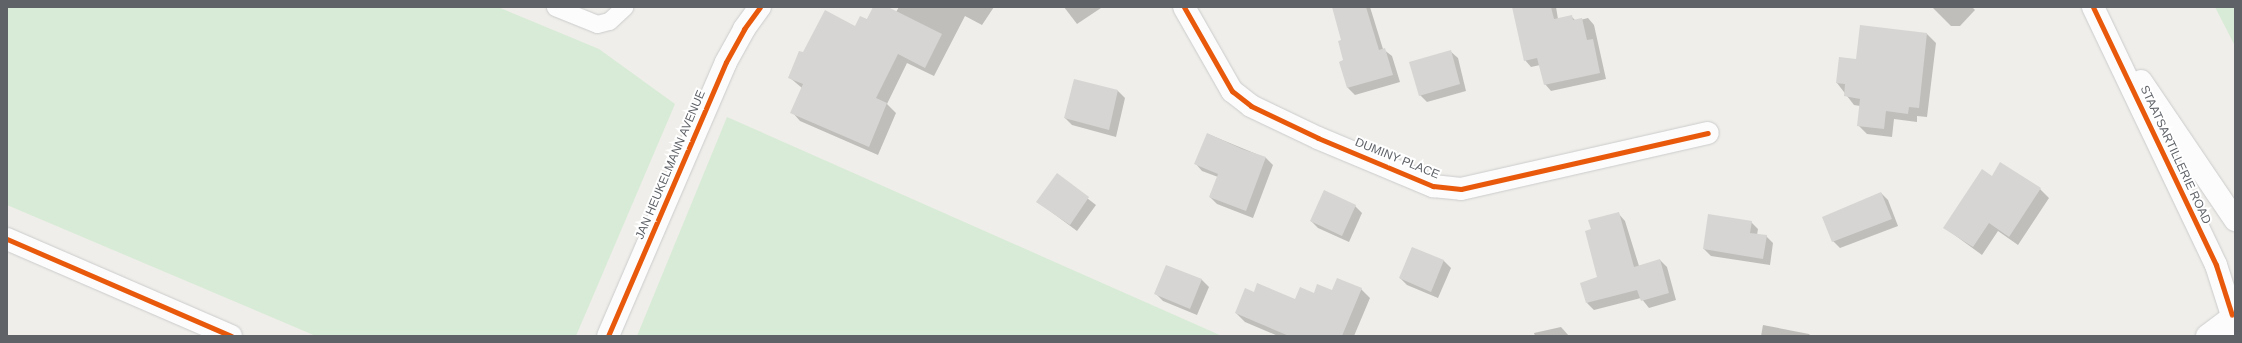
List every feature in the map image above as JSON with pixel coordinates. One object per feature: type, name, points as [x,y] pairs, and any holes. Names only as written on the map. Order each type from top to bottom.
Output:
[{"type":"street","name":"JAN HEUKELMANN AVENUE","points":[[608,336],[726,62],[744,29],[760,7]]},
{"type":"street","name":"DUMINY PLACE","points":[[1184,7],[1232,91],[1246,102],[1318,138],[1433,186],[1461,189],[1708,134]]},
{"type":"street","name":"STAATSARTILLERIE ROAD","points":[[2093,7],[2106,30],[2216,265],[2232,320]]},
{"type":"street","name":"STAATSARTILLERIE ROAD","points":[[2106,30],[2235,220]]},
{"type":"street","points":[[7,239],[231,336]]},
{"type":"street","points":[[2207,336],[2232,320]]},
{"type":"lane","points":[[555,7],[597,24],[609,21],[624,7]]},
{"type":"green space","points":[[7,7],[498,7],[599,49],[675,104],[576,336],[316,336],[7,205]]},
{"type":"green space","points":[[2215,7],[2235,7],[2235,46]]},
{"type":"green space","points":[[727,117],[1222,336],[637,336]]},
{"type":"building","points":[[873,7],[888,7],[942,34],[925,68],[898,54],[876,98],[887,103],[869,147],[790,113],[803,84],[788,78],[799,51],[803,52],[825,10],[855,26],[860,16],[867,19]]},
{"type":"building","points":[[1332,7],[1366,7],[1379,50],[1385,48],[1393,75],[1347,88],[1339,62],[1343,60],[1338,41],[1341,40]]},
{"type":"building","points":[[1512,7],[1551,7],[1554,19],[1572,15],[1573,20],[1582,18],[1587,40],[1593,39],[1600,73],[1544,85],[1537,58],[1524,61]]},
{"type":"building","points":[[1860,25],[1927,33],[1919,108],[1909,107],[1908,114],[1886,111],[1884,129],[1857,126],[1860,99],[1844,96],[1845,84],[1836,83],[1839,57],[1856,59]]},
{"type":"building","points":[[1451,50],[1460,84],[1419,96],[1409,62]]},
{"type":"building","points":[[1074,79],[1118,90],[1109,130],[1064,118]]},
{"type":"building","points":[[1207,133],[1242,149],[1266,157],[1246,211],[1209,197],[1218,174],[1194,164]]},
{"type":"building","points":[[2000,162],[2041,188],[2009,237],[1989,223],[1973,247],[1943,228],[1982,169],[1992,176]]},
{"type":"building","points":[[1057,173],[1089,197],[1070,225],[1036,202]]},
{"type":"building","points":[[1324,190],[1356,205],[1342,236],[1310,221]]},
{"type":"building","points":[[1881,192],[1892,219],[1832,242],[1822,217]]},
{"type":"building","points":[[1619,212],[1634,267],[1660,259],[1669,293],[1641,301],[1637,290],[1586,303],[1580,283],[1597,277],[1585,231],[1591,229],[1588,220]]},
{"type":"building","points":[[1708,214],[1752,221],[1750,233],[1767,235],[1763,259],[1703,249]]},
{"type":"building","points":[[1412,247],[1444,260],[1431,292],[1399,278]]},
{"type":"building","points":[[1166,265],[1202,279],[1190,309],[1154,294]]},
{"type":"building","points":[[1337,278],[1362,288],[1342,336],[1289,336],[1235,313],[1245,288],[1254,292],[1257,283],[1295,299],[1300,287],[1314,293],[1317,284],[1332,290]]},
{"type":"cycle path","points":[[608,336],[726,62],[744,29],[760,7]]},
{"type":"cycle path","points":[[1184,7],[1232,91],[1251,106],[1318,138],[1433,186],[1461,189],[1708,133]]},
{"type":"cycle path","points":[[2093,7],[2216,265],[2232,315]]},
{"type":"cycle path","points":[[7,239],[231,336]]}]
